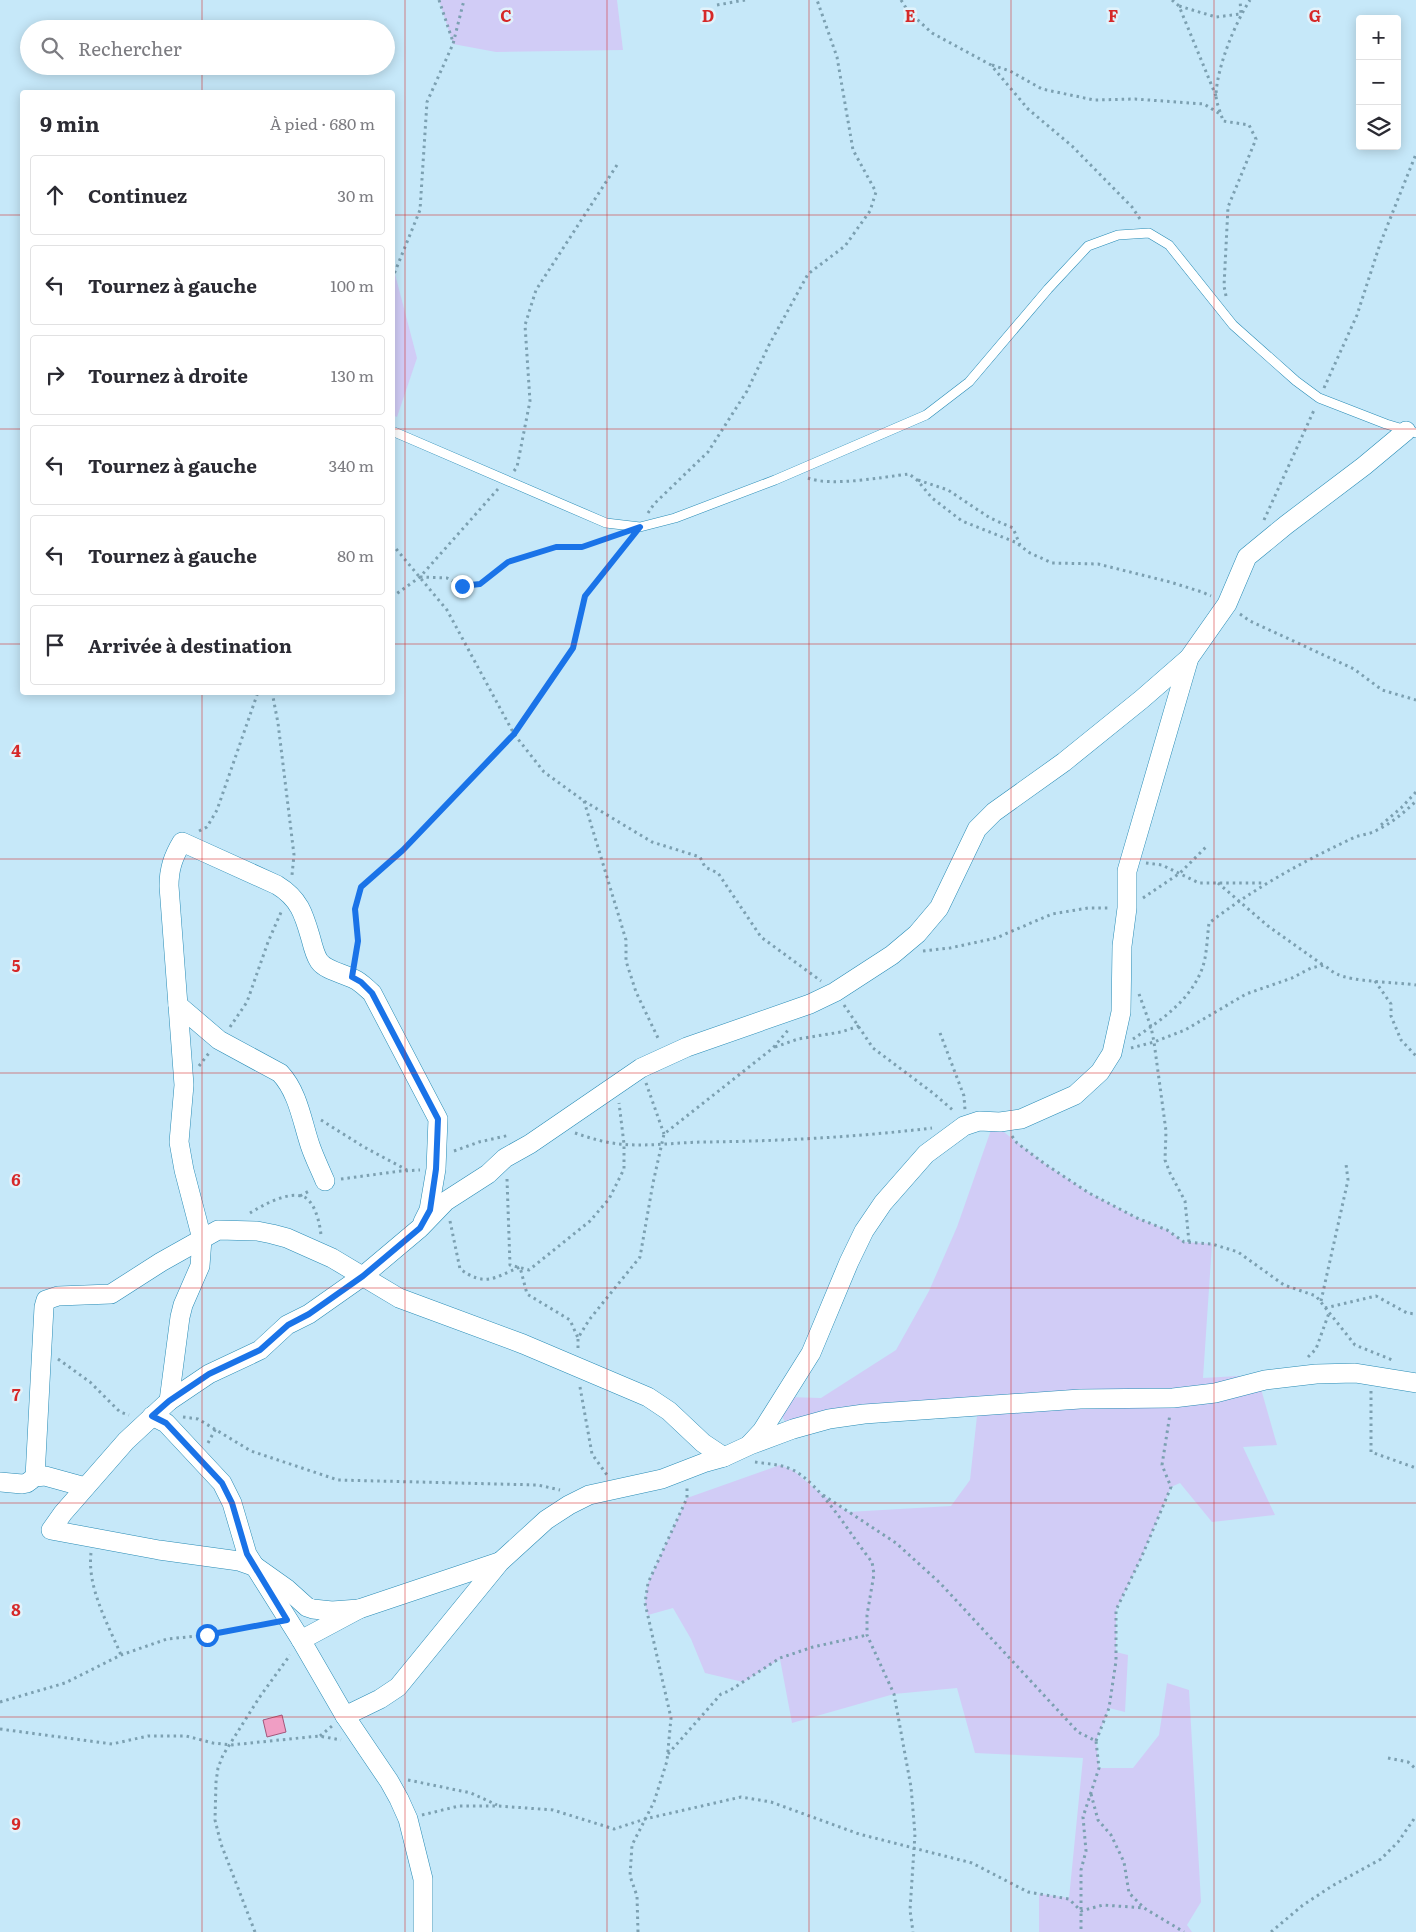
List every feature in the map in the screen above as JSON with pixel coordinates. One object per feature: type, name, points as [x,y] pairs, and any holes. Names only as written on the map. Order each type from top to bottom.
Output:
[{"type":"street","points":[[359,1609],[313,1610],[256,1567],[239,1560],[159,1550],[51,1530],[63,1513],[126,1440],[158,1418],[169,1401],[209,1374],[260,1350],[288,1325],[309,1314],[363,1276],[420,1228],[446,1201],[488,1174],[505,1158],[554,1128],[641,1068],[687,1047],[810,1004],[835,992],[892,955],[917,934],[939,908],[977,829],[994,812],[1064,762],[1189,658],[1227,604],[1247,557],[1286,525],[1411,432]]},
{"type":"street","points":[[751,1453],[762,1431],[811,1353],[849,1262],[869,1224],[883,1203],[926,1154],[965,1124],[979,1121],[1000,1122],[1021,1119],[1075,1096],[1100,1072],[1112,1053],[1121,1012],[1122,946],[1127,908],[1127,871],[1189,658]]},
{"type":"street","points":[[169,1401],[177,1334],[184,1305],[200,1266],[202,1239],[180,1154],[179,1142],[184,1085],[169,870],[182,842],[277,885],[290,893],[297,902],[307,924],[313,948],[320,962],[326,967],[361,982],[372,993],[438,1119],[436,1169],[430,1210],[420,1228]]},
{"type":"street","points":[[178,1005],[219,1040],[280,1073],[289,1085],[296,1100],[311,1147],[325,1181]]},
{"type":"street","points":[[35,1477],[44,1307],[46,1300],[58,1296],[111,1294],[218,1230],[257,1231],[287,1238],[332,1258],[399,1298],[523,1344],[660,1404],[703,1443],[724,1457]]},
{"type":"street","points":[[345,1716],[380,1699],[398,1686],[500,1562],[546,1520],[568,1505],[589,1495],[662,1480],[706,1462],[751,1453],[793,1429],[830,1419],[864,1414],[1080,1399],[1173,1398],[1215,1394],[1265,1380],[1288,1377],[1355,1373],[1416,1383]]},
{"type":"street","points":[[158,1418],[224,1488],[232,1503],[247,1554],[301,1640],[345,1716],[392,1787],[408,1818],[423,1879],[423,1932]]},
{"type":"street","points":[[0,1482],[22,1484],[35,1477],[52,1477],[85,1487]]},
{"type":"street","points":[[301,1640],[359,1609],[500,1562]]},
{"type":"lane","points":[[395,432],[606,523],[640,527],[675,518],[793,472],[926,415],[968,382],[1048,289],[1088,246],[1118,234],[1149,233],[1168,245],[1233,325],[1296,381],[1319,398],[1411,432]]},
{"type":"path","points":[[439,0],[453,44]]},
{"type":"path","points":[[395,272],[420,210],[427,102],[453,44],[464,0]]},
{"type":"path","points":[[718,5],[745,0]]},
{"type":"path","points":[[352,977],[358,941],[355,909],[361,887],[403,850],[514,734],[573,648],[585,596],[640,527],[654,504],[708,452],[747,391],[769,345],[808,274],[845,246],[870,211],[876,192],[853,150],[837,57],[817,0]]},
{"type":"path","points":[[901,0],[908,12],[932,33],[991,65],[1010,71],[1042,89],[1094,100],[1135,99],[1204,104],[1221,114]]},
{"type":"path","points":[[1172,0],[1179,6],[1216,17],[1241,14]]},
{"type":"path","points":[[1240,0],[1241,14]]},
{"type":"path","points":[[1216,96],[1222,65],[1241,14],[1250,0]]},
{"type":"path","points":[[1179,6],[1216,96],[1223,121],[1249,124],[1256,139],[1228,207],[1224,286],[1233,325]]},
{"type":"path","points":[[991,65],[1028,109],[1072,146],[1132,207],[1149,233]]},
{"type":"path","points":[[1263,522],[1357,315],[1380,244],[1416,154]]},
{"type":"path","points":[[395,595],[420,577],[517,467],[530,401],[526,325],[536,290],[618,165]]},
{"type":"path","points":[[793,472],[816,481],[848,481],[909,474],[917,480],[932,498],[962,521],[1014,542],[1030,553],[1052,563],[1098,564],[1202,592],[1227,604],[1250,621],[1354,669],[1382,690],[1416,700]]},
{"type":"path","points":[[917,480],[948,490],[990,518],[1013,528],[1020,547]]},
{"type":"path","points":[[420,577],[447,578],[462,586],[480,584],[508,562],[556,547],[582,547],[640,527]]},
{"type":"path","points":[[395,548],[447,610],[514,734],[544,772],[584,801],[652,842],[700,857],[705,867],[718,873],[761,937],[835,992],[872,1048],[933,1093],[965,1124]]},
{"type":"path","points":[[182,842],[207,827],[217,810],[257,695]]},
{"type":"path","points":[[1373,832],[1402,808],[1416,792]]},
{"type":"path","points":[[584,801],[626,940],[626,961],[636,992],[658,1038],[654,1045]]},
{"type":"path","points":[[1112,1053],[1152,1026],[1187,996],[1202,968],[1209,923],[1238,900],[1264,884],[1352,838],[1373,832],[1403,814],[1416,801]]},
{"type":"path","points":[[921,952],[996,938],[1052,914],[1088,908],[1127,908],[1180,873],[1207,846]]},
{"type":"path","points":[[1131,861],[1162,865],[1199,883],[1264,884]]},
{"type":"path","points":[[1218,883],[1268,926],[1338,975],[1352,979],[1416,985]]},
{"type":"path","points":[[1112,1053],[1154,1042],[1185,1030],[1246,994],[1292,978],[1310,968],[1324,965]]},
{"type":"path","points":[[1375,980],[1391,1004],[1391,1016],[1401,1040],[1416,1056]]},
{"type":"path","points":[[1138,991],[1152,1026],[1166,1131],[1165,1160],[1185,1201],[1189,1242]]},
{"type":"path","points":[[664,1134],[773,1048],[791,1026]]},
{"type":"path","points":[[773,1048],[798,1039],[841,1032],[859,1026]]},
{"type":"path","points":[[940,1033],[964,1096],[965,1124]]},
{"type":"path","points":[[578,1338],[589,1320],[640,1258],[664,1134],[641,1068]]},
{"type":"path","points":[[505,1158],[509,1207],[510,1265],[530,1270],[590,1221],[609,1199],[624,1169],[624,1144],[616,1086]]},
{"type":"path","points":[[296,1100],[323,1122],[407,1170]]},
{"type":"path","points":[[1000,1122],[1017,1143],[1089,1193],[1137,1218],[1167,1230],[1184,1242],[1212,1244],[1238,1252],[1284,1285],[1316,1296],[1355,1344],[1400,1363]]},
{"type":"path","points":[[554,1128],[612,1143],[661,1145],[693,1142],[770,1142],[862,1136],[965,1124]]},
{"type":"path","points":[[242,1217],[274,1200],[300,1196],[325,1181],[407,1170],[436,1169],[453,1152],[479,1142],[513,1134]]},
{"type":"path","points":[[1320,1302],[1348,1180],[1346,1164]]},
{"type":"path","points":[[300,1196],[306,1198],[313,1207],[326,1248],[332,1258]]},
{"type":"path","points":[[446,1201],[460,1269],[470,1276],[488,1281],[520,1268]]},
{"type":"path","points":[[520,1268],[527,1294],[570,1320],[578,1338],[577,1367],[592,1454],[618,1489]]},
{"type":"path","points":[[1325,1308],[1376,1296],[1407,1313],[1416,1314]]},
{"type":"path","points":[[1288,1377],[1316,1349],[1329,1313]]},
{"type":"path","points":[[1361,1347],[1371,1376],[1371,1452],[1416,1468]]},
{"type":"path","points":[[42,1348],[90,1382],[120,1412],[158,1418],[198,1419],[251,1450],[338,1480],[538,1485],[564,1491]]},
{"type":"path","points":[[1081,1932],[1081,1870],[1086,1852],[1083,1817],[1099,1768],[1096,1741],[1109,1708],[1116,1661],[1116,1610],[1142,1556],[1171,1487],[1162,1465],[1173,1398]]},
{"type":"path","points":[[751,1453],[794,1471],[822,1494],[896,1543],[940,1583],[1078,1732],[1096,1741]]},
{"type":"path","points":[[638,1932],[637,1896],[630,1876],[632,1845],[654,1802],[668,1755],[672,1718],[645,1603],[648,1583],[687,1498],[686,1469]]},
{"type":"path","points":[[822,1494],[872,1562],[874,1574],[867,1615],[867,1635],[894,1694],[911,1787],[915,1834],[910,1910],[913,1932]]},
{"type":"path","points":[[94,1538],[91,1559],[92,1580],[105,1618],[121,1655]]},
{"type":"path","points":[[0,1702],[65,1682],[121,1655],[167,1639],[225,1632],[287,1620]]},
{"type":"path","points":[[668,1755],[721,1694],[729,1691],[780,1658],[813,1646],[867,1635]]},
{"type":"path","points":[[255,1932],[221,1844],[215,1820],[214,1801],[218,1768],[223,1755],[264,1690],[301,1640]]},
{"type":"path","points":[[0,1729],[112,1744],[148,1736],[186,1736],[213,1743],[231,1745],[319,1736],[337,1739],[368,1752]]},
{"type":"path","points":[[1388,1758],[1408,1762],[1416,1770]]},
{"type":"path","points":[[402,1776],[409,1782],[471,1792],[499,1806]]},
{"type":"path","points":[[1091,1794],[1098,1820],[1110,1835],[1124,1862],[1129,1893],[1144,1908],[1184,1932]]},
{"type":"path","points":[[408,1818],[459,1806],[499,1806],[553,1810],[614,1828],[741,1797],[772,1802],[859,1834],[972,1863],[1028,1892],[1069,1898],[1081,1911]]},
{"type":"path","points":[[1270,1932],[1303,1905],[1332,1886],[1381,1859],[1398,1842],[1416,1816]]},
{"type":"path","points":[[1081,1911],[1103,1905],[1144,1908]]},
{"type":"shaded area","points":[[439,0],[617,0],[623,50],[496,52],[453,44]]},
{"type":"shaded area","points":[[395,274],[417,358],[397,417],[395,416]]},
{"type":"shaded area","points":[[1000,1129],[1045,1164],[1089,1193],[1137,1218],[1167,1230],[1184,1242],[1212,1244],[1203,1378],[1257,1375],[1277,1445],[1243,1447],[1275,1515],[1212,1522],[1180,1483],[1171,1487],[1142,1556],[1116,1610],[1116,1652],[1128,1655],[1125,1712],[1109,1708],[1096,1741],[1099,1768],[1133,1768],[1159,1735],[1167,1683],[1189,1690],[1201,1902],[1187,1925],[1192,1932],[1039,1932],[1039,1894],[1069,1898],[1083,1758],[975,1753],[957,1688],[894,1694],[792,1723],[780,1659],[743,1682],[705,1673],[691,1639],[673,1608],[648,1615],[645,1603],[648,1583],[687,1498],[780,1465],[794,1471],[821,1494],[848,1512],[951,1506],[970,1480],[977,1416],[846,1424],[794,1436],[778,1410],[787,1397],[821,1398],[896,1350],[929,1291],[957,1227],[991,1130]]},
{"type":"building","points":[[282,1715],[286,1732],[267,1737],[263,1720]]},
{"type":"route","points":[[207,1635],[287,1620],[247,1554],[232,1503],[222,1483],[164,1420],[152,1416],[169,1401],[209,1374],[260,1350],[288,1325],[309,1314],[363,1276],[420,1228],[430,1210],[436,1169],[438,1119],[372,993],[361,982],[352,977],[358,941],[355,909],[361,887],[403,850],[514,734],[573,648],[585,596],[640,527],[582,547],[556,547],[508,562],[480,584],[462,586]]}]
